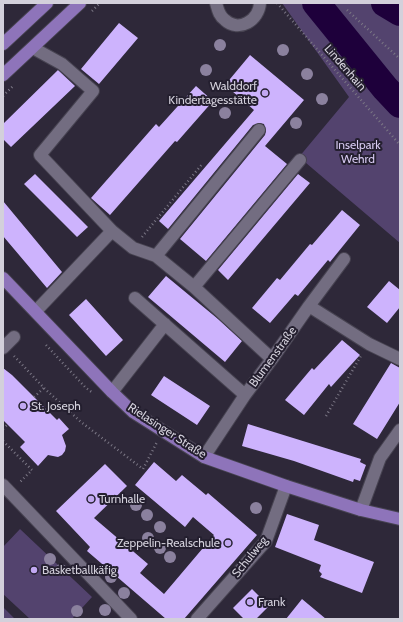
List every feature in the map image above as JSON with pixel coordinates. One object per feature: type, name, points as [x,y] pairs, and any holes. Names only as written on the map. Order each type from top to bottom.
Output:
[{"type":"main road","points":[[3,44],[47,3]]},
{"type":"main road","points":[[3,75],[80,3]]},
{"type":"main road","name":"Rielasinger Straße","points":[[3,278],[133,412],[204,457],[286,486],[361,510],[400,519]]},
{"type":"street","points":[[216,3],[219,13],[224,20],[235,25],[246,24],[252,20],[258,13],[260,3]]},
{"type":"street","points":[[32,48],[62,64],[93,91],[40,155],[112,231],[133,248],[156,256],[194,287],[272,359]]},
{"type":"street","points":[[156,256],[259,130]]},
{"type":"street","points":[[194,287],[300,160]]},
{"type":"street","points":[[36,311],[112,231]]},
{"type":"street","name":"Blumenstraße","points":[[204,457],[244,396],[272,359],[308,306],[344,259]]},
{"type":"street","points":[[135,298],[244,396]]},
{"type":"street","points":[[308,306],[369,344],[400,359]]},
{"type":"street","points":[[112,392],[165,324]]},
{"type":"street","points":[[4,347],[14,337]]},
{"type":"street","points":[[361,510],[380,458],[400,430]]},
{"type":"street","name":"Schulweg","points":[[197,619],[266,541],[286,486]]},
{"type":"street","points":[[7,488],[131,619]]},
{"type":"path","name":"Lindenhain","points":[[277,3],[400,145]]},
{"type":"path","points":[[347,10],[400,59]]},
{"type":"path","points":[[133,248],[203,163]]},
{"type":"path","points":[[326,416],[369,344]]},
{"type":"path","points":[[4,347],[44,388],[81,422],[143,469],[163,431]]},
{"type":"path","points":[[34,397],[44,388]]},
{"type":"path","points":[[3,429],[7,425]]},
{"type":"path","points":[[3,441],[32,470],[7,488]]},
{"type":"green space","name":"Inselpark Wehrd","points":[[282,3],[385,3],[400,12],[400,243],[299,157],[349,97]]},
{"type":"green space","name":"Basketballkäfig","points":[[20,529],[92,597],[72,619],[30,619],[3,594],[3,547]]},
{"type":"green space","points":[[3,607],[14,618],[13,619],[3,619]]},
{"type":"building","points":[[119,23],[138,38],[99,84],[81,69]]},
{"type":"building","points":[[250,55],[304,100],[265,146],[287,164],[206,261],[180,239],[265,135],[266,131],[264,124],[260,123],[253,125],[168,229],[159,221],[254,110],[225,85]]},
{"type":"building","points":[[58,70],[75,86],[11,147],[3,139],[3,124]]},
{"type":"building","points":[[196,86],[213,101],[177,142],[175,141],[110,215],[91,198],[156,124],[159,127]]},
{"type":"building","points":[[35,174],[88,227],[77,237],[24,184]]},
{"type":"building","points":[[298,174],[310,183],[228,280],[218,270]]},
{"type":"building","points":[[3,201],[62,272],[47,288],[3,236]]},
{"type":"building","points":[[342,210],[360,225],[330,262],[328,260],[298,296],[295,294],[270,323],[252,308],[277,278],[280,280],[310,244],[312,245]]},
{"type":"building","points":[[166,276],[242,341],[225,362],[148,297]]},
{"type":"building","points":[[389,281],[400,290],[400,307],[387,323],[367,307]]},
{"type":"building","points":[[86,299],[123,340],[106,356],[69,315]]},
{"type":"building","points":[[342,340],[360,355],[331,387],[329,384],[304,415],[285,400],[312,368],[314,370]]},
{"type":"building","points":[[391,363],[400,368],[400,402],[377,439],[353,424]]},
{"type":"building","name":"St. Joseph","points":[[3,368],[12,375],[57,420],[59,418],[69,429],[62,435],[66,446],[62,455],[58,457],[48,455],[38,466],[20,447],[25,442],[3,420]]},
{"type":"building","points":[[164,376],[210,406],[197,425],[151,395]]},
{"type":"building","points":[[248,424],[361,459],[360,462],[366,465],[360,481],[354,479],[353,482],[294,461],[242,446]]},
{"type":"building","name":"Zeppelin-Realschule","points":[[154,462],[176,481],[182,475],[206,495],[208,493],[257,535],[184,619],[166,619],[87,551],[90,547],[56,511],[105,464],[127,486],[94,518],[148,564],[140,573],[164,594],[214,535],[193,517],[185,527],[135,485]]},
{"type":"building","points":[[287,514],[319,525],[314,540],[374,562],[362,593],[320,577],[322,574],[319,571],[321,565],[275,547]]},
{"type":"building","points":[[252,589],[269,606],[256,619],[244,619],[233,608]]},
{"type":"building","points":[[302,599],[326,619],[286,619]]},
{"type":"waterway","points":[[316,3],[385,88],[400,104]]},
{"type":"waterway","points":[[385,3],[400,12]]},
{"type":"place","name":"Walddorf Kindertagesstätte","points":[[265,93]]},
{"type":"place","name":"St. Joseph","points":[[23,406]]},
{"type":"place","name":"Turnhalle","points":[[91,499]]},
{"type":"place","name":"Zeppelin-Realschule","points":[[228,543]]},
{"type":"place","name":"Basketballkäfig","points":[[34,570]]},
{"type":"place","name":"Frank","points":[[250,602]]}]
